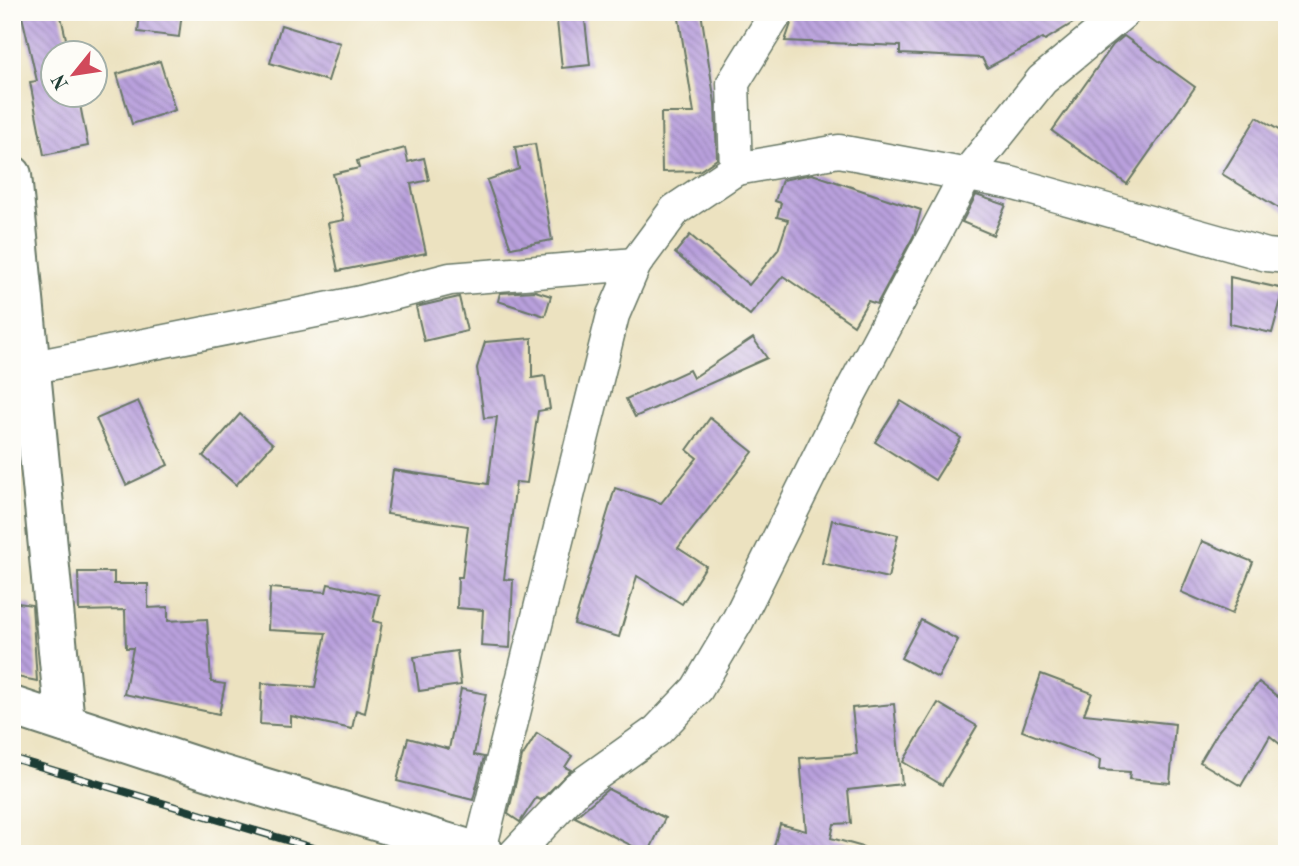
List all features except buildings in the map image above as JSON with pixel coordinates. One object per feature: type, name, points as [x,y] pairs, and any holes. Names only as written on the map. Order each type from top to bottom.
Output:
[{"type":"street","points":[[736,170],[733,83],[777,12]]},
{"type":"street","points":[[490,853],[657,731],[697,689],[738,620],[863,368],[966,174],[1042,80],[1124,12]]},
{"type":"street","points":[[490,853],[613,316],[635,264],[675,210],[736,170],[839,151],[1011,183],[1254,251],[1287,257]]},
{"type":"street","points":[[12,175],[65,723]]},
{"type":"street","points":[[29,368],[361,302],[450,279],[635,264]]},
{"type":"street","points":[[12,706],[216,773],[490,853]]},
{"type":"railway","points":[[12,758],[333,854]]}]
